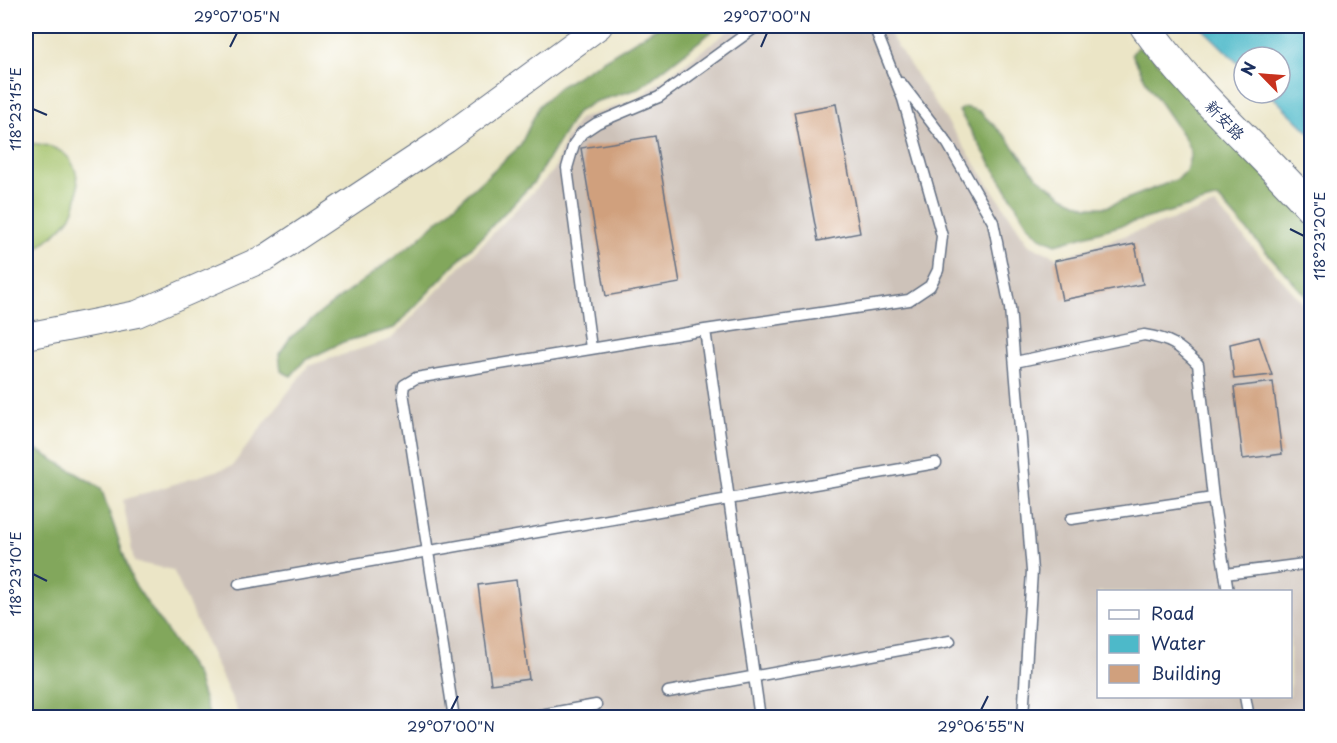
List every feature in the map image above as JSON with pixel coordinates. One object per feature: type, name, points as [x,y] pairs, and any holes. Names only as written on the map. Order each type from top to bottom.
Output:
[{"type":"main road","name":"新安路","points":[[1145,26],[1169,59],[1217,113],[1311,209]]},
{"type":"street","points":[[26,336],[137,314],[267,257],[445,139],[599,26]]},
{"type":"lane","points":[[591,348],[567,168],[574,144],[582,133],[597,123],[659,97],[757,26]]},
{"type":"lane","points":[[454,717],[403,392],[404,385],[416,378],[591,348],[909,300],[930,286],[938,270],[942,236],[903,99],[874,26]]},
{"type":"lane","points":[[892,71],[948,144],[993,222],[1010,308],[1032,571],[1023,717]]},
{"type":"lane","points":[[705,330],[760,717]]},
{"type":"lane","points":[[1015,362],[1144,335],[1165,338],[1182,349],[1198,364],[1213,498],[1228,590]]},
{"type":"lane","points":[[239,584],[936,463]]},
{"type":"lane","points":[[1071,519],[1213,498]]},
{"type":"lane","points":[[1225,574],[1311,563]]},
{"type":"lane","points":[[668,692],[950,641]]},
{"type":"lane","points":[[1245,698],[1249,717]]},
{"type":"lane","points":[[528,717],[596,705]]},
{"type":"shaded area","points":[[735,26],[884,26],[1029,245],[1059,258],[1215,205],[1311,312],[1311,717],[240,717],[173,570],[134,562],[123,500],[232,466],[308,366],[391,339],[554,170],[565,140],[579,119],[637,99]]},
{"type":"green space","points":[[659,26],[719,26],[638,89],[594,102],[577,112],[534,182],[394,328],[343,342],[304,361],[291,376],[281,371],[279,354],[290,338],[330,305],[415,242],[520,146],[539,106],[559,87]]},
{"type":"green space","points":[[1137,47],[1148,52],[1311,223],[1311,302],[1218,198],[1056,244],[1040,237],[1028,225],[959,111],[965,107],[979,111],[1007,138],[1037,177],[1065,197],[1087,207],[1106,207],[1178,179],[1186,171],[1191,153],[1184,137],[1148,85],[1132,54]]},
{"type":"green space","points":[[26,143],[47,146],[64,153],[74,167],[78,189],[75,206],[67,222],[26,258]]},
{"type":"green space","points":[[26,448],[34,448],[101,488],[133,582],[196,674],[210,717],[26,717]]},
{"type":"water","points":[[1200,26],[1311,26],[1311,134],[1281,105],[1292,105],[1292,45],[1232,45],[1232,57]]},
{"type":"building","points":[[836,104],[860,233],[818,241],[794,112]]},
{"type":"building","points":[[655,136],[680,283],[606,296],[581,148]]},
{"type":"building","points":[[1135,244],[1143,284],[1062,300],[1054,261]]},
{"type":"building","points":[[1259,337],[1272,375],[1234,379],[1230,344]]},
{"type":"building","points":[[1273,382],[1282,454],[1243,459],[1234,387]]},
{"type":"building","points":[[516,580],[529,679],[491,684],[478,585]]}]
